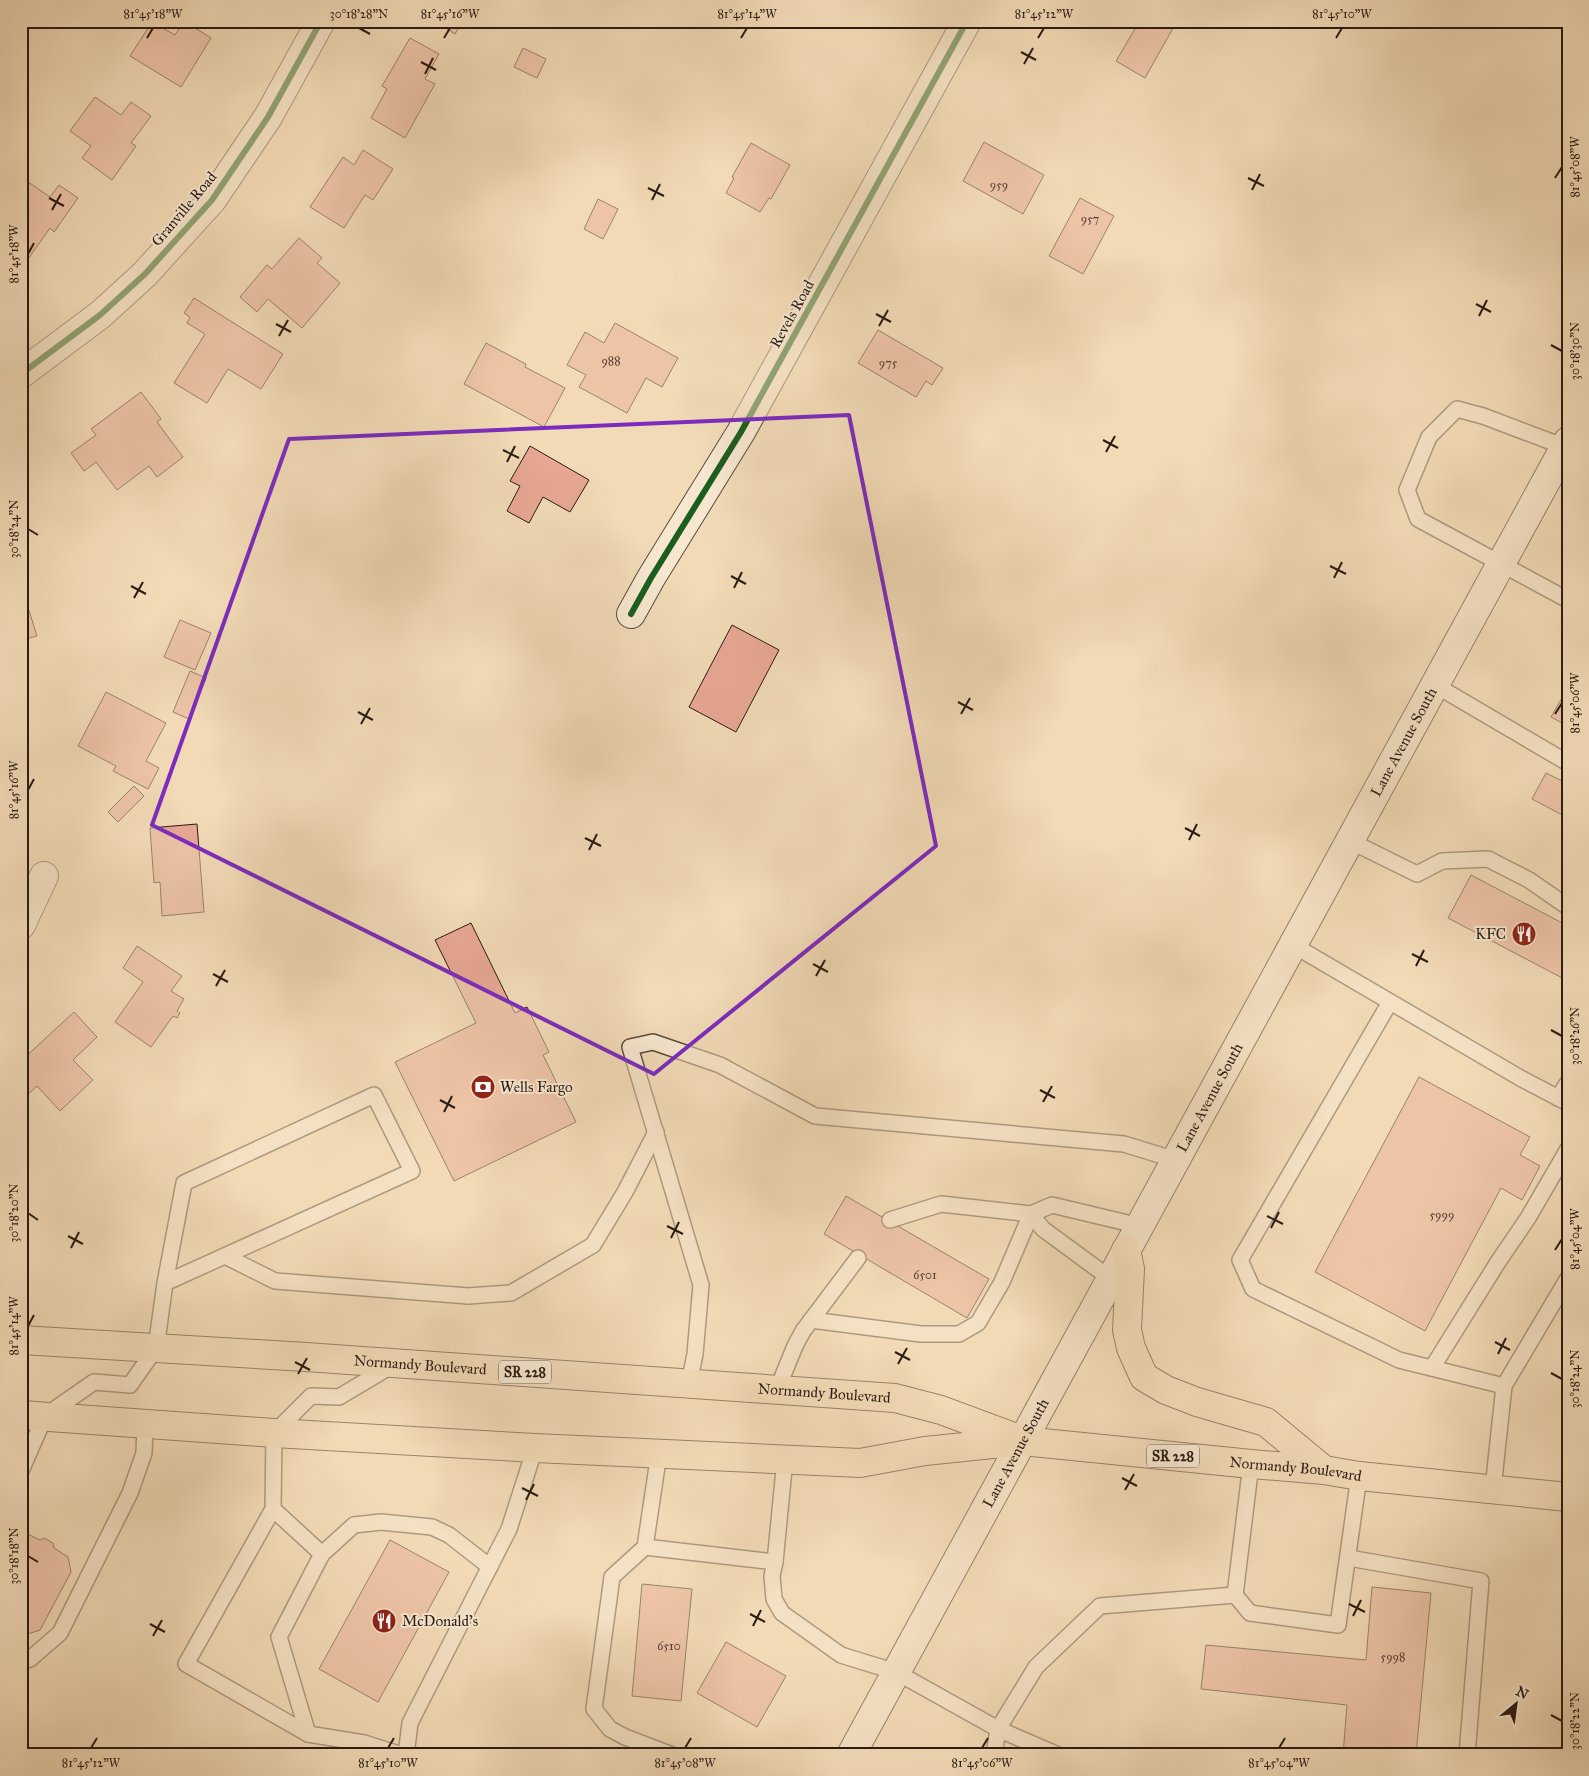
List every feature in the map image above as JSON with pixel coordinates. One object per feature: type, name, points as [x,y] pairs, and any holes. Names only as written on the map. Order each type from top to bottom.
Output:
[{"type":"main road","name":"Granville Road","points":[[21,374],[100,315],[138,280],[212,200],[268,117],[322,21]]},
{"type":"main road","name":"Revels Road","points":[[631,614],[651,578],[741,432],[967,21]]},
{"type":"main road","name":"Lane Avenue South","points":[[851,1755],[1566,444]]},
{"type":"main road","points":[[21,925],[44,876]]},
{"type":"main road","points":[[1126,1250],[1130,1269],[1127,1330],[1131,1348],[1144,1377],[1174,1393],[1266,1422],[1324,1470]]},
{"type":"main road","name":"Normandy Boulevard","points":[[21,1340],[396,1363],[895,1398],[941,1410],[1022,1440]]},
{"type":"main road","name":"Normandy Boulevard","points":[[33,1416],[274,1433],[535,1448],[860,1463],[925,1451],[1022,1440],[1324,1470],[1359,1476],[1568,1497]]},
{"type":"lane","points":[[1566,444],[1457,409],[1429,436],[1407,490],[1418,519],[1568,600]]},
{"type":"lane","points":[[1435,685],[1568,763]]},
{"type":"lane","points":[[1350,842],[1417,874],[1442,861],[1488,859],[1529,880],[1568,907]]},
{"type":"lane","points":[[1293,945],[1563,1100],[1568,1082]]},
{"type":"lane","points":[[1390,1002],[1240,1260],[1253,1289],[1399,1360],[1504,1386]]},
{"type":"lane","points":[[689,1384],[695,1354],[702,1285],[630,1047],[653,1042],[720,1065],[815,1116],[1124,1144],[1176,1160]]},
{"type":"lane","points":[[21,1471],[33,1416],[94,1382],[130,1385],[156,1348],[165,1283],[184,1183],[374,1095],[412,1171],[165,1283]]},
{"type":"lane","points":[[225,1256],[276,1281],[468,1296],[511,1292],[593,1245],[625,1192],[656,1132]]},
{"type":"lane","points":[[1432,1368],[1498,1262],[1528,1218],[1568,1149]]},
{"type":"lane","points":[[890,1220],[941,1204],[1031,1214],[1052,1205],[1140,1226]]},
{"type":"lane","points":[[1031,1214],[1043,1229],[1111,1279]]},
{"type":"lane","points":[[811,1320],[921,1334],[959,1334],[978,1323],[1002,1282],[1031,1214]]},
{"type":"lane","points":[[777,1390],[794,1346],[811,1320],[858,1258]]},
{"type":"lane","points":[[1493,1489],[1504,1386],[1566,1284]]},
{"type":"lane","points":[[396,1363],[339,1397],[311,1396],[274,1433],[273,1509],[186,1664],[308,1734],[364,1742],[402,1755]]},
{"type":"lane","points":[[21,1662],[30,1659],[60,1633],[130,1493],[144,1453],[144,1424]]},
{"type":"lane","points":[[406,1755],[410,1723],[509,1529],[535,1448]]},
{"type":"lane","points":[[659,1453],[645,1548],[612,1577],[594,1709],[610,1729],[625,1738],[672,1755]]},
{"type":"lane","points":[[785,1459],[772,1576],[774,1599],[782,1613],[841,1655],[896,1672],[998,1729],[1058,1755]]},
{"type":"lane","points":[[1251,1464],[1235,1595],[1250,1613],[1338,1625],[1359,1476]]},
{"type":"lane","points":[[273,1509],[322,1554]]},
{"type":"lane","points":[[308,1734],[279,1637],[322,1554],[354,1524],[389,1523],[432,1527],[449,1535],[490,1567]]},
{"type":"lane","points":[[645,1548],[775,1562]]},
{"type":"lane","points":[[1348,1558],[1481,1580],[1467,1755]]},
{"type":"lane","points":[[994,1755],[998,1729],[1036,1667],[1100,1606],[1235,1595]]},
{"type":"highlighted area","points":[[849,415],[936,846],[654,1074],[152,825],[289,439]]},
{"type":"building","points":[[184,21],[211,38],[181,87],[130,56],[152,22],[175,35]]},
{"type":"building","points":[[434,21],[463,21],[455,34]]},
{"type":"building","points":[[1126,21],[1177,21],[1145,78],[1116,61],[1136,27]]},
{"type":"building","points":[[410,38],[439,54],[425,79],[435,84],[405,138],[371,118],[387,89],[382,86]]},
{"type":"building","points":[[523,48],[546,59],[537,78],[514,67]]},
{"type":"building","points":[[95,97],[121,115],[131,102],[151,116],[131,143],[136,146],[112,180],[82,158],[91,146],[70,131]]},
{"type":"building","points":[[984,142],[1044,175],[1023,214],[963,181]]},
{"type":"building","points":[[751,143],[790,165],[771,199],[769,198],[760,212],[726,193],[734,178],[732,177]]},
{"type":"building","points":[[363,150],[393,169],[373,200],[365,195],[344,228],[310,207],[343,157],[354,165]]},
{"type":"building","points":[[21,177],[50,197],[59,185],[78,198],[54,232],[50,228],[26,262],[21,259]]},
{"type":"building","points":[[1080,198],[1114,216],[1083,274],[1049,256]]},
{"type":"building","points":[[598,199],[618,209],[603,239],[584,229]]},
{"type":"building","points":[[299,238],[322,258],[317,263],[340,283],[302,328],[268,299],[257,312],[240,297],[267,265],[272,269]]},
{"type":"building","points":[[194,298],[283,354],[261,389],[228,369],[207,403],[174,383],[205,334],[187,323],[190,317],[184,313]]},
{"type":"building","points":[[615,323],[678,358],[662,387],[646,378],[627,413],[579,387],[586,375],[567,365],[585,332],[604,343]]},
{"type":"building","points":[[878,330],[943,368],[932,385],[926,381],[916,397],[858,363]]},
{"type":"building","points":[[486,343],[526,364],[525,367],[565,388],[544,427],[464,384]]},
{"type":"building","points":[[141,392],[161,419],[157,422],[183,457],[157,477],[149,466],[117,490],[96,462],[84,471],[71,453],[96,435],[91,429]]},
{"type":"building","points":[[530,446],[589,480],[570,512],[543,497],[529,523],[507,511],[520,486],[510,481]]},
{"type":"building","points":[[21,585],[37,636],[21,640]]},
{"type":"building","points":[[180,620],[211,633],[195,670],[164,657]]},
{"type":"building","points":[[732,625],[779,650],[736,732],[689,707]]},
{"type":"building","points":[[190,671],[206,678],[189,719],[173,712]]},
{"type":"building","points":[[1568,687],[1568,726],[1551,717]]},
{"type":"building","points":[[106,692],[166,723],[146,761],[159,768],[148,789],[113,771],[116,766],[78,746]]},
{"type":"building","points":[[1546,773],[1568,784],[1568,818],[1532,799]]},
{"type":"building","points":[[134,786],[144,796],[118,822],[108,812]]},
{"type":"building","points":[[197,824],[204,912],[162,916],[160,882],[154,883],[150,828]]},
{"type":"building","points":[[1471,875],[1568,926],[1568,981],[1448,918]]},
{"type":"building","points":[[471,923],[515,1013],[527,1007],[549,1052],[543,1055],[576,1122],[454,1181],[395,1062],[476,1023],[435,940]]},
{"type":"building","points":[[137,946],[182,976],[171,991],[184,999],[177,1011],[180,1013],[177,1018],[173,1016],[151,1047],[115,1022],[143,982],[123,968]]},
{"type":"building","points":[[74,1012],[97,1037],[73,1060],[93,1080],[60,1111],[37,1086],[25,1097],[21,1093],[21,1061]]},
{"type":"building","points":[[1419,1077],[1530,1137],[1520,1155],[1540,1166],[1522,1200],[1501,1188],[1425,1331],[1315,1272]]},
{"type":"building","points":[[846,1196],[989,1279],[967,1318],[824,1234]]},
{"type":"building","points":[[21,1531],[40,1540],[44,1538],[53,1543],[54,1548],[68,1557],[71,1572],[40,1630],[28,1634],[21,1630]]},
{"type":"building","name":"McDonald's","points":[[390,1540],[449,1572],[378,1702],[319,1669]]},
{"type":"building","points":[[642,1584],[692,1589],[681,1701],[632,1696]]},
{"type":"building","points":[[1372,1587],[1431,1593],[1416,1755],[1343,1755],[1347,1705],[1201,1689],[1206,1645],[1366,1660]]},
{"type":"building","points":[[726,1642],[786,1676],[757,1727],[697,1693]]},
{"type":"cycle path","points":[[21,374],[100,315],[145,274],[212,200],[268,117],[321,21]]},
{"type":"cycle path","points":[[631,614],[651,578],[741,432],[967,21]]},
{"type":"place","name":"KFC","points":[[1524,934]]},
{"type":"place","name":"Wells Fargo","points":[[483,1087]]},
{"type":"place","name":"McDonald's","points":[[384,1621]]}]
